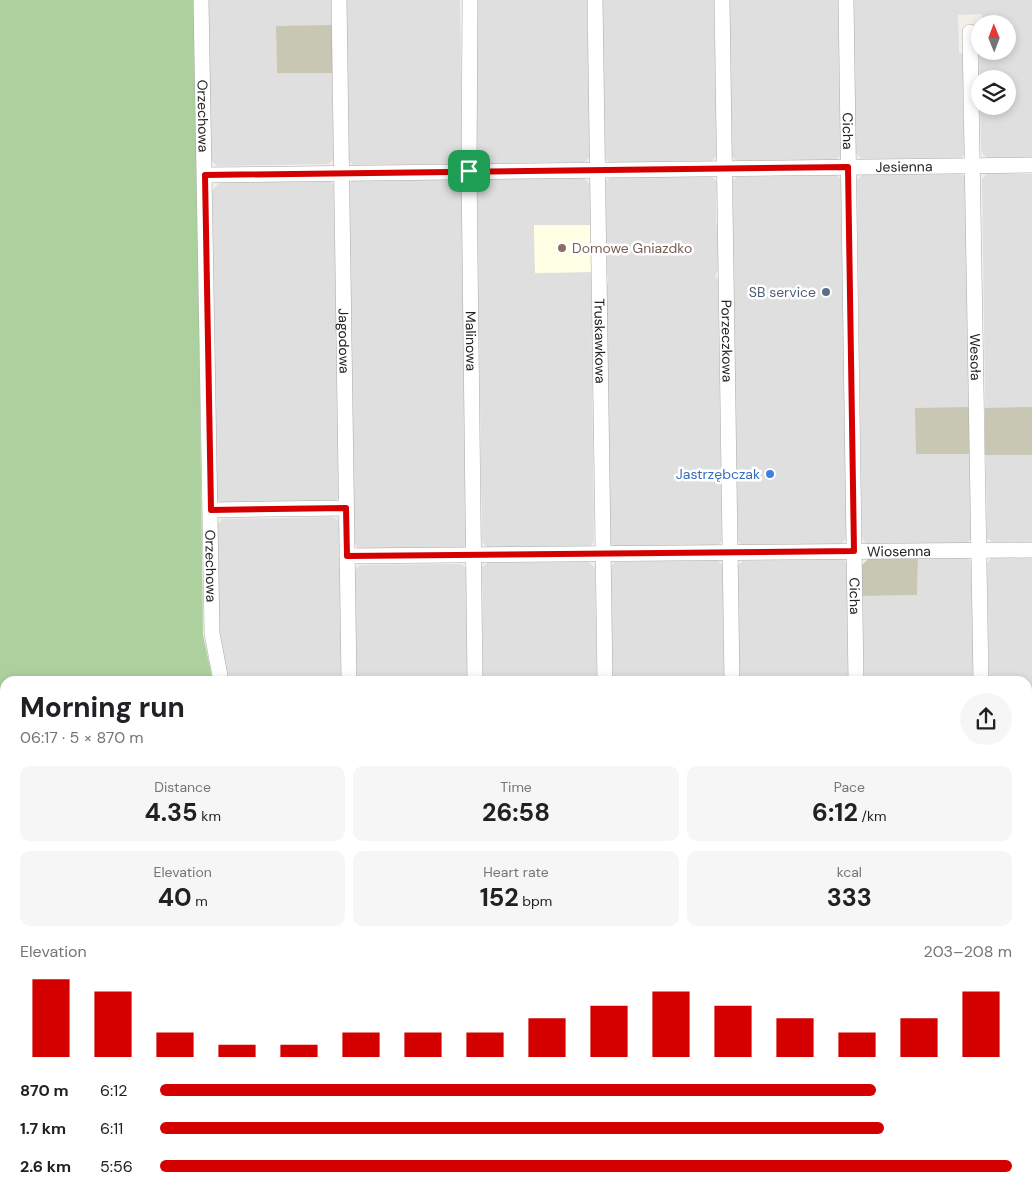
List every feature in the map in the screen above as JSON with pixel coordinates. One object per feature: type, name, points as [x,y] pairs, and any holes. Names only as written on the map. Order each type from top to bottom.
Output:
[{"type":"street","name":"Orzechowa","points":[[201,0],[212,633],[220,676]]},
{"type":"street","name":"Jagodowa","points":[[339,0],[349,676]]},
{"type":"street","name":"Malinowa","points":[[470,0],[469,171],[475,676]]},
{"type":"street","name":"Truskawkowa","points":[[595,0],[605,676]]},
{"type":"street","name":"Porzeczkowa","points":[[722,0],[732,676]]},
{"type":"street","name":"Cicha","points":[[846,0],[856,676]]},
{"type":"street","name":"Wesoła","points":[[970,32],[981,676]]},
{"type":"street","name":"Jesienna","points":[[205,175],[1032,165]]},
{"type":"street","points":[[211,510],[346,508]]},
{"type":"street","name":"Wiosenna","points":[[347,556],[1032,550]]},
{"type":"shaded area","points":[[208,0],[331,0],[332,25],[276,27],[277,73],[332,73],[334,159],[328,164],[217,166],[211,160]]},
{"type":"shaded area","points":[[346,0],[460,0],[462,158],[457,164],[353,165],[348,159]]},
{"type":"shaded area","points":[[474,0],[587,0],[590,157],[585,162],[482,164],[476,159]]},
{"type":"shaded area","points":[[602,0],[714,0],[717,155],[712,161],[610,163],[604,157]]},
{"type":"shaded area","points":[[729,0],[839,0],[842,154],[836,160],[736,161],[731,155]]},
{"type":"shaded area","points":[[853,0],[1032,0],[1032,157],[987,158],[981,152],[980,115],[1016,115],[1016,70],[979,70],[979,60],[1016,60],[1016,15],[982,14],[958,15],[959,53],[964,53],[963,111],[966,152],[961,158],[861,159],[856,153]]},
{"type":"shaded area","points":[[332,25],[332,73],[277,73],[276,26]]},
{"type":"shaded area","points":[[987,173],[1032,174],[1032,542],[992,542],[987,538],[982,179]]},
{"type":"shaded area","points":[[961,174],[967,179],[971,539],[967,543],[867,544],[862,538],[857,180],[862,175]]},
{"type":"shaded area","points":[[837,175],[842,181],[847,538],[841,544],[742,545],[736,540],[732,182],[736,177]]},
{"type":"shaded area","points":[[711,176],[717,182],[718,270],[715,277],[718,279],[722,541],[717,546],[615,548],[609,542],[605,284],[608,282],[608,275],[605,273],[604,240],[607,238],[604,184],[610,178]]},
{"type":"shaded area","points":[[584,178],[590,184],[590,225],[534,225],[535,273],[591,272],[594,542],[590,547],[487,547],[482,542],[477,185],[482,179]]},
{"type":"shaded area","points":[[458,179],[462,185],[468,543],[462,548],[360,550],[354,543],[349,185],[352,181]]},
{"type":"shaded area","points":[[329,181],[334,185],[339,498],[332,503],[223,505],[217,499],[212,191],[220,182]]},
{"type":"shaded area","name":"Domowe Gniazdko","points":[[534,225],[590,225],[591,272],[535,273]]},
{"type":"shaded area","points":[[970,407],[970,454],[916,454],[915,408]]},
{"type":"shaded area","points":[[1032,407],[1032,455],[985,455],[985,408]]},
{"type":"shaded area","points":[[333,517],[339,521],[342,676],[227,676],[219,640],[217,524],[223,519]]},
{"type":"shaded area","points":[[992,557],[1032,557],[1032,676],[989,676],[987,563]]},
{"type":"shaded area","points":[[918,558],[967,558],[973,563],[974,676],[864,676],[862,596],[917,595]]},
{"type":"shaded area","points":[[918,558],[917,595],[862,596],[862,565],[868,559]]},
{"type":"shaded area","points":[[843,559],[847,564],[849,676],[739,676],[737,566],[743,561]]},
{"type":"shaded area","points":[[717,560],[723,566],[724,676],[611,676],[610,567],[615,562]]},
{"type":"shaded area","points":[[589,562],[595,568],[597,676],[483,676],[482,567],[488,563]]},
{"type":"shaded area","points":[[462,564],[467,569],[469,676],[356,676],[354,571],[360,565]]},
{"type":"green space","points":[[0,0],[195,0],[203,635],[212,676],[0,676]]},
{"type":"place","name":"Domowe Gniazdko","points":[[562,248]]},
{"type":"place","name":"SB service","points":[[826,292]]},
{"type":"place","name":"Jastrzębczak","points":[[770,474]]},
{"type":"route","points":[[848,167],[854,551],[347,556],[346,508],[211,510],[205,175],[469,171],[848,167]]}]
